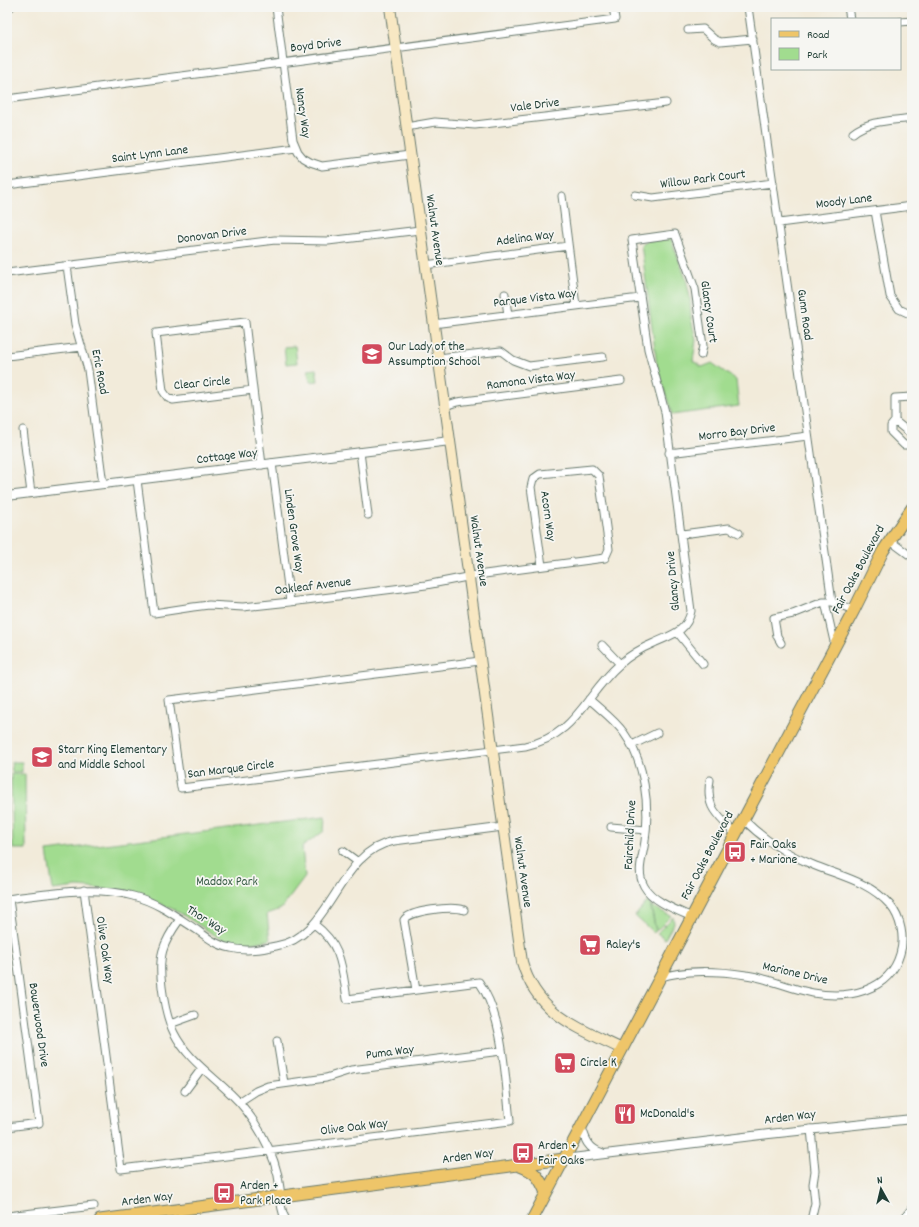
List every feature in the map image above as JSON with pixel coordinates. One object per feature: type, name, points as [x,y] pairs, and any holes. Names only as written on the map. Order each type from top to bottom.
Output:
[{"type":"main road","name":"Walnut Avenue","points":[[390,7],[521,957],[528,980],[538,996],[558,1016],[622,1049]]},
{"type":"main road","name":"Fair Oaks Boulevard","points":[[532,1220],[854,610],[889,540],[912,508]]},
{"type":"main road","name":"Arden Way","points":[[100,1220],[158,1216],[280,1196],[564,1159]]},
{"type":"main road","points":[[517,1165],[536,1174],[540,1179],[546,1193]]},
{"type":"street","points":[[7,8],[11,7]]},
{"type":"street","name":"Nancy Way","points":[[276,7],[293,140],[296,148],[306,160],[322,166],[410,155]]},
{"type":"street","name":"Boyd Drive","points":[[7,99],[615,19],[613,7]]},
{"type":"street","name":"Gunn Road","points":[[748,7],[779,223],[835,646]]},
{"type":"street","points":[[848,7],[850,18]]},
{"type":"street","points":[[901,22],[912,21]]},
{"type":"street","points":[[688,30],[703,29],[714,39],[720,42],[753,39]]},
{"type":"street","name":"Vale Drive","points":[[406,127],[435,122],[475,126],[666,103]]},
{"type":"street","points":[[853,133],[860,127],[873,123],[912,118]]},
{"type":"street","name":"Saint Lynn Lane","points":[[7,185],[296,148]]},
{"type":"street","name":"Willow Park Court","points":[[635,195],[653,198],[773,183]]},
{"type":"street","points":[[562,196],[568,246]]},
{"type":"street","name":"Moody Lane","points":[[779,223],[912,206]]},
{"type":"street","points":[[875,211],[890,296],[899,309],[912,315]]},
{"type":"street","name":"Donovan Drive","points":[[7,273],[275,240],[328,241],[420,230]]},
{"type":"street","name":"Glancy Court","points":[[640,298],[632,240],[675,234],[695,289],[703,346],[701,355]]},
{"type":"street","name":"Adelina Way","points":[[425,265],[568,246],[576,306]]},
{"type":"street","name":"Eric Road","points":[[67,266],[75,324],[88,370],[103,484]]},
{"type":"street","points":[[505,294],[508,315]]},
{"type":"street","name":"Parque Vista Way","points":[[433,324],[640,298]]},
{"type":"street","name":"Glancy Drive","points":[[640,298],[648,349],[665,412],[691,606],[687,623],[678,633]]},
{"type":"street","name":"Clear Circle","points":[[246,322],[253,390],[174,400],[168,398],[163,390],[156,332],[246,322]]},
{"type":"street","points":[[7,356],[82,347]]},
{"type":"street","points":[[438,358],[501,351],[513,360],[529,366],[603,357]]},
{"type":"street","name":"Ramona Vista Way","points":[[445,406],[457,402],[621,381]]},
{"type":"street","points":[[253,390],[262,464]]},
{"type":"street","points":[[912,397],[895,398],[895,421],[891,426],[891,432],[904,445],[912,445]]},
{"type":"street","points":[[895,421],[912,435]]},
{"type":"street","points":[[23,430],[31,493]]},
{"type":"street","name":"Morro Bay Drive","points":[[670,453],[808,436]]},
{"type":"street","name":"Cottage Way","points":[[7,496],[450,441]]},
{"type":"street","points":[[360,452],[368,515]]},
{"type":"street","name":"Linden Grove Way","points":[[272,463],[290,602]]},
{"type":"street","name":"Acorn Way","points":[[542,566],[531,487],[532,479],[540,474],[588,468],[597,472],[599,476],[610,549],[607,556]]},
{"type":"street","name":"Oakleaf Avenue","points":[[137,480],[154,614],[193,606],[209,605],[243,607],[290,602],[542,566],[600,560],[607,556]]},
{"type":"street","points":[[682,534],[729,528],[739,533]]},
{"type":"street","points":[[889,540],[912,557]]},
{"type":"street","points":[[781,644],[777,636],[774,618],[829,602],[854,610]]},
{"type":"street","points":[[492,750],[535,744],[547,739],[567,726],[620,664],[643,648],[678,633],[703,664]]},
{"type":"street","points":[[602,645],[620,664]]},
{"type":"street","name":"San Marque Circle","points":[[480,662],[169,700],[181,788],[492,750]]},
{"type":"street","name":"Fairchild Drive","points":[[589,700],[619,726],[632,745],[643,778],[646,798],[646,830],[640,869],[643,885],[654,898],[692,917]]},
{"type":"street","points":[[632,745],[657,732]]},
{"type":"street","points":[[710,780],[710,797],[716,815],[735,834]]},
{"type":"street","name":"Marione Drive","points":[[659,978],[672,973],[730,973],[761,978],[812,993],[838,995],[869,989],[885,979],[896,964],[901,951],[901,928],[894,910],[885,899],[862,883],[812,865],[789,853],[766,838],[744,819]]},
{"type":"street","name":"Thor Way","points":[[8,899],[84,890],[105,891],[134,896],[157,905],[218,944],[230,948],[246,950],[275,946],[295,941],[314,924],[358,862],[371,850],[389,842],[503,827]]},
{"type":"street","points":[[611,827],[646,830]]},
{"type":"street","points":[[343,851],[358,862]]},
{"type":"street","name":"Olive Oak Way","points":[[84,890],[121,1169],[510,1120],[495,1016],[487,995],[478,982],[346,999],[339,954],[330,938],[314,924]]},
{"type":"street","name":"Bowerwood Drive","points":[[7,1127],[39,1123],[8,899]]},
{"type":"street","points":[[416,990],[404,920],[410,915],[423,912],[451,908],[464,910]]},
{"type":"street","points":[[180,920],[166,939],[160,962],[164,1003],[170,1024],[186,1051],[239,1102],[257,1126],[270,1151],[276,1170],[281,1209],[286,1220]]},
{"type":"street","points":[[170,1024],[195,1014]]},
{"type":"street","points":[[277,1041],[284,1083]]},
{"type":"street","name":"Puma Way","points":[[239,1102],[256,1090],[268,1086],[326,1078],[351,1070],[501,1051]]},
{"type":"street","points":[[185,1091],[202,1068]]},
{"type":"street","name":"Arden Way","points":[[564,1159],[810,1129],[912,1119]]},
{"type":"street","points":[[581,1126],[588,1144],[597,1152],[605,1154]]},
{"type":"street","points":[[810,1129],[815,1171],[815,1203],[811,1220]]},
{"type":"street","points":[[7,1216],[94,1206]]},
{"type":"street","points":[[903,1220],[912,1208]]},
{"type":"green space","points":[[664,238],[671,239],[686,279],[690,297],[691,318],[696,340],[693,361],[702,367],[712,363],[736,380],[739,406],[672,415],[657,366],[641,244],[649,240]]},
{"type":"green space","points":[[295,346],[297,363],[286,364],[284,347]]},
{"type":"green space","points":[[316,369],[318,381],[310,382],[308,370]]},
{"type":"green space","points":[[11,762],[22,762],[22,772],[12,772]]},
{"type":"green space","points":[[7,774],[9,849],[7,849]]},
{"type":"green space","points":[[11,774],[25,774],[26,849],[13,849]]},
{"type":"green space","name":"Maddox Park","points":[[325,817],[324,831],[302,847],[305,877],[281,909],[267,914],[270,940],[241,945],[224,941],[177,911],[130,891],[77,887],[53,890],[47,851]]},
{"type":"green space","points":[[647,902],[650,904],[656,931],[654,933],[635,916]]},
{"type":"green space","points":[[651,906],[671,916],[656,931]]},
{"type":"green space","points":[[673,917],[674,923],[665,939],[657,933]]},
{"type":"place","name":"Our Lady of the Assumption School","points":[[372,354]]},
{"type":"place","name":"Starr King Elementary and Middle School","points":[[42,757]]},
{"type":"place","name":"Fair Oaks + Marione","points":[[735,852]]},
{"type":"place","name":"Raley's","points":[[590,945]]},
{"type":"place","name":"Circle K","points":[[565,1063]]},
{"type":"place","name":"McDonald's","points":[[625,1114]]},
{"type":"place","name":"Arden + Fair Oaks","points":[[523,1153]]},
{"type":"place","name":"Arden + Park Place","points":[[224,1193]]}]
